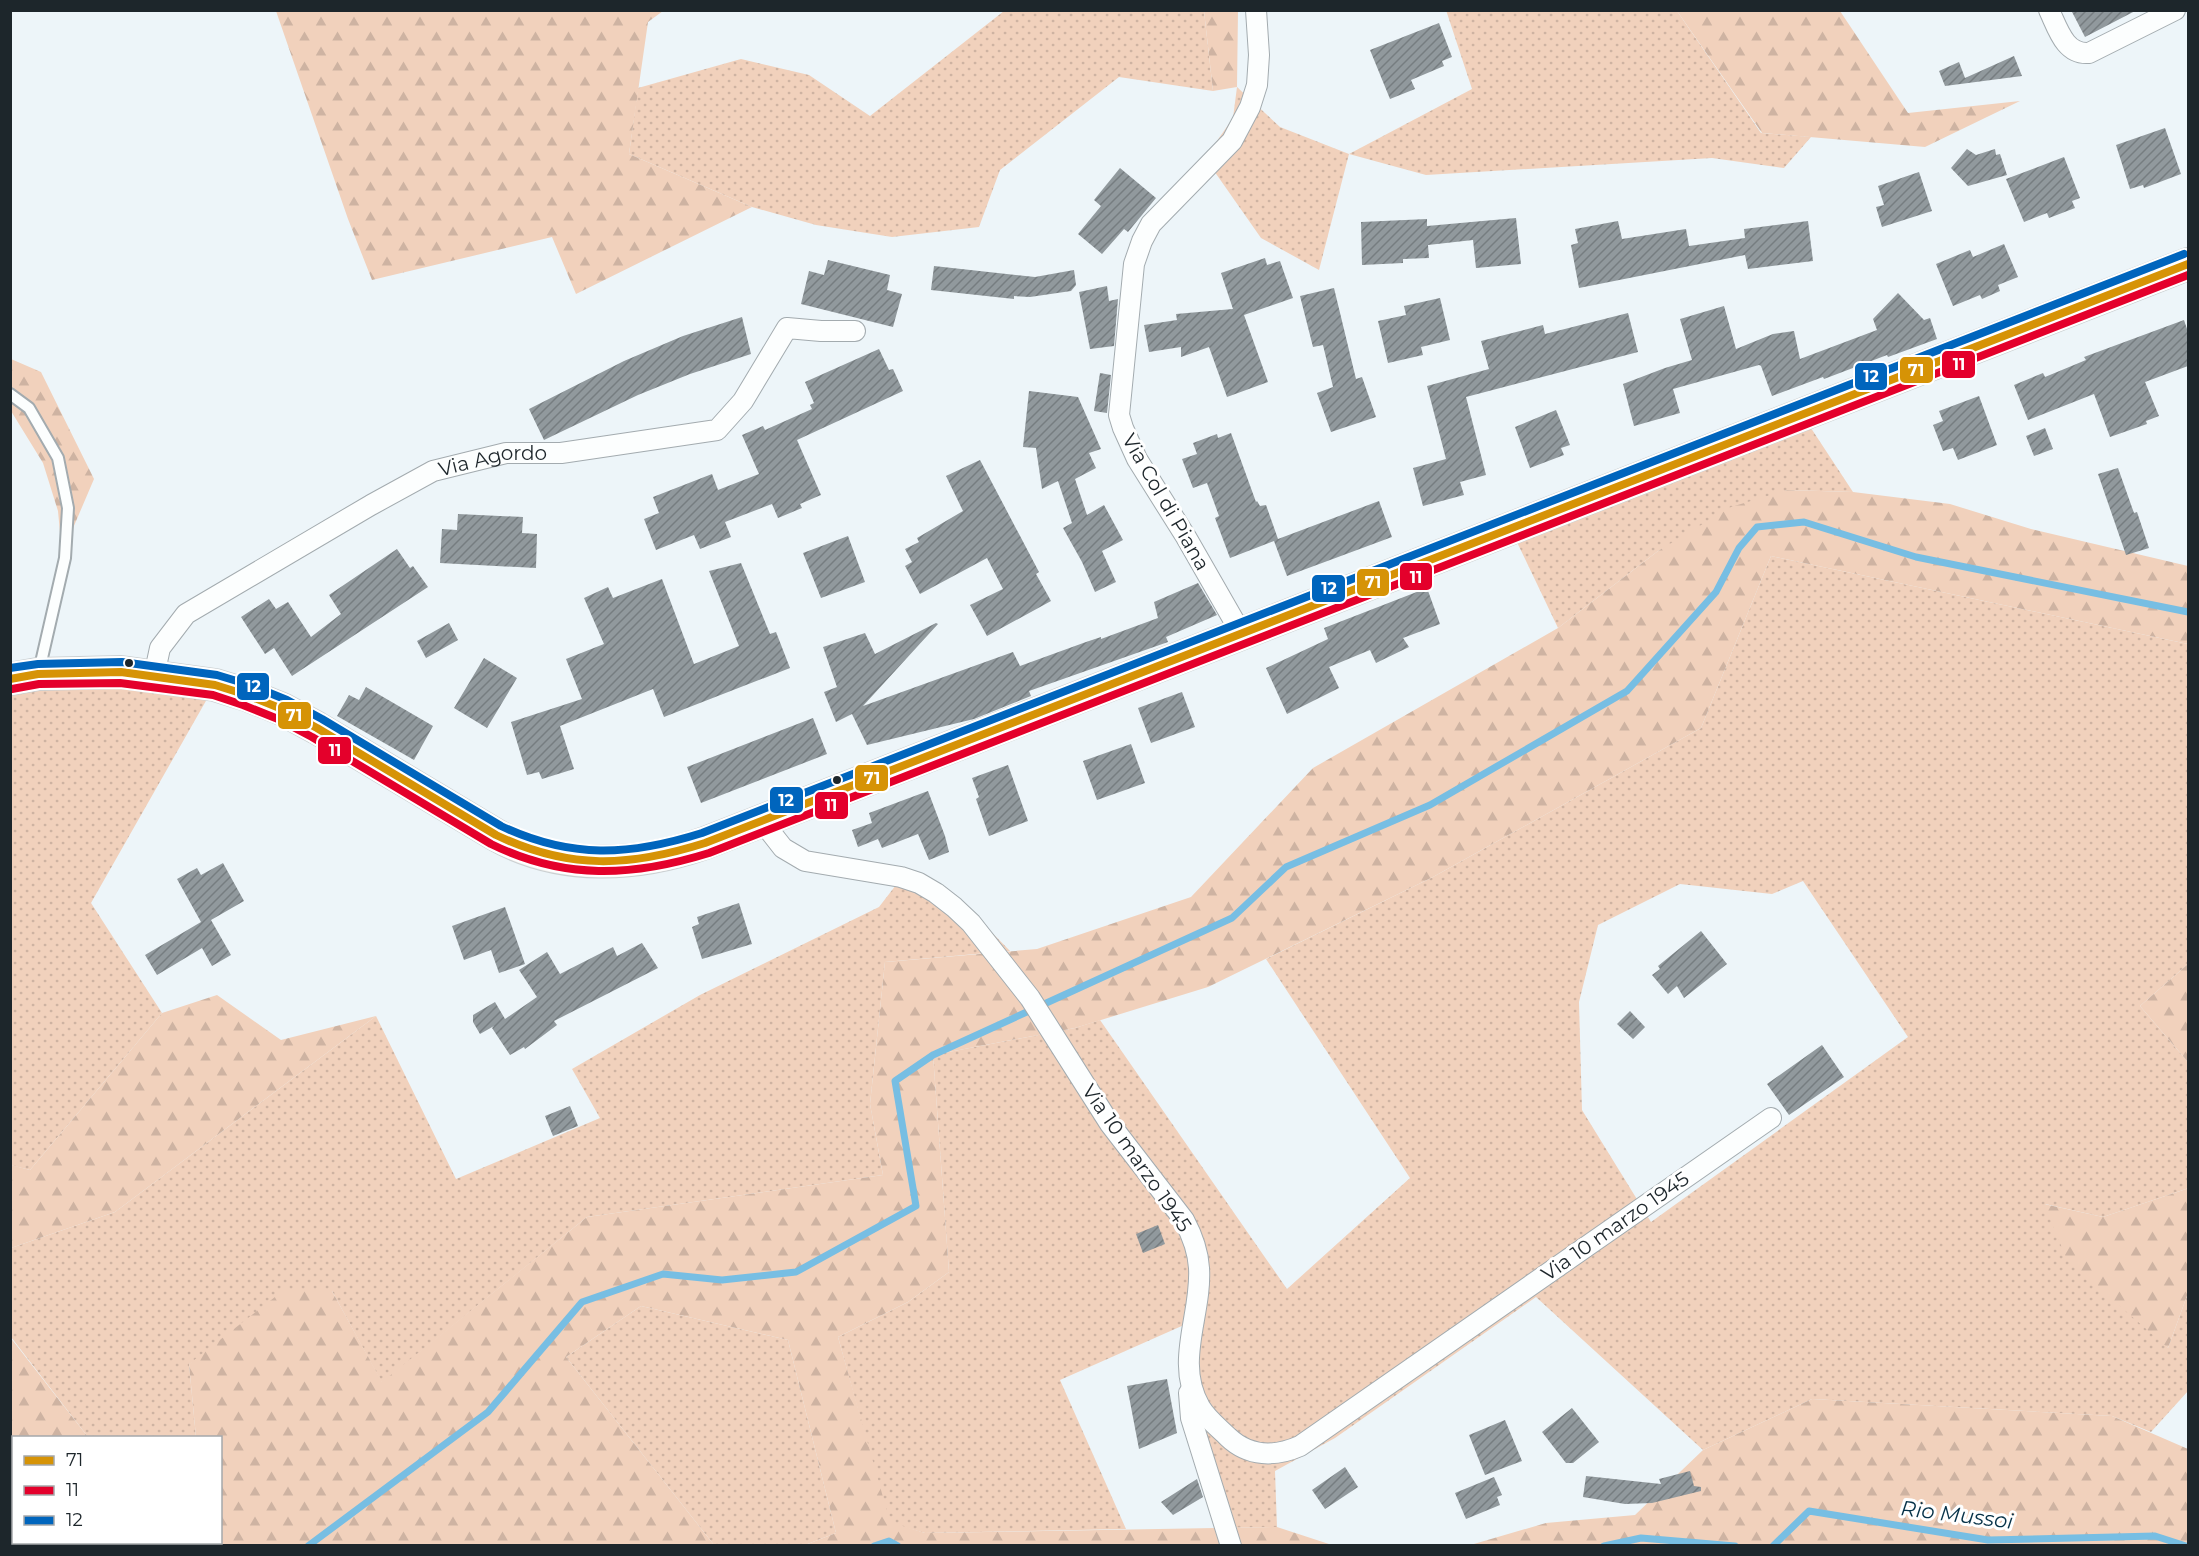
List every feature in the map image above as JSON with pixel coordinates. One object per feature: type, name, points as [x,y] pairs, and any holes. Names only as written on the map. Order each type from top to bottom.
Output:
[{"type":"main road","points":[[24,677],[82,672],[121,672],[215,685],[282,709],[508,842],[553,857],[594,862],[661,856],[696,846],[2188,264]]},
{"type":"street","name":"Via Col di Piana","points":[[1240,633],[1186,537],[1137,459],[1119,415],[1134,264],[1151,224],[1232,141],[1250,107],[1257,85],[1259,55],[1256,10]]},
{"type":"street","points":[[2049,10],[2066,45],[2071,50],[2083,54],[2175,10]]},
{"type":"street","name":"Via Agordo","points":[[154,676],[160,648],[186,614],[433,471],[506,453],[561,453],[717,430],[743,401],[787,328],[855,331]]},
{"type":"street","name":"Via 10 marzo 1945","points":[[761,820],[783,848],[805,861],[901,877],[920,883],[936,893],[971,923],[1030,998],[1110,1124],[1184,1220],[1192,1235],[1199,1268],[1199,1285],[1189,1341],[1190,1377],[1196,1399],[1202,1410],[1233,1442],[1245,1450],[1274,1455],[1300,1446],[1771,1119]]},
{"type":"street","points":[[1190,1377],[1188,1399],[1191,1418],[1232,1545]]},
{"type":"lane","points":[[10,394],[29,408],[58,458],[68,508],[65,558],[24,677]]},
{"type":"green space","points":[[1446,10],[1677,11],[1761,133],[1811,137],[1784,168],[1712,158],[1426,175],[1349,154],[1472,89]]},
{"type":"green space","points":[[276,11],[663,11],[648,22],[629,154],[752,207],[576,294],[552,237],[372,280],[348,219]]},
{"type":"green space","points":[[1004,11],[1204,11],[1213,91],[1119,77],[1000,170],[979,227],[892,237],[816,225],[752,207],[629,154],[638,88],[741,59],[809,75],[870,116]]},
{"type":"green space","points":[[1204,11],[1238,11],[1237,87],[1213,91]]},
{"type":"green space","points":[[1677,11],[1840,11],[1908,113],[2020,101],[1925,147],[1762,133]]},
{"type":"green space","points":[[1237,87],[1280,127],[1349,154],[1319,270],[1261,238],[1205,158],[1233,118]]},
{"type":"green space","points":[[11,359],[41,372],[94,479],[62,554],[58,511],[43,463],[11,411]]},
{"type":"green space","points":[[1807,422],[1853,492],[1787,490],[1658,551],[1558,628],[1515,538]]},
{"type":"green space","points":[[1787,490],[1853,492],[1950,504],[2031,529],[2188,566],[2188,644],[1771,556],[1701,728],[1433,877],[1208,987],[1075,1028],[933,1055],[949,1272],[908,1302],[838,1337],[890,1522],[925,1533],[1277,1527],[1332,1545],[805,1545],[836,1533],[788,1340],[641,1306],[566,1357],[714,1545],[54,1546],[53,1544],[222,1544],[222,1436],[196,1436],[189,1364],[284,1290],[332,1291],[382,1382],[587,1217],[883,1175],[870,1104],[885,962],[1037,949],[1191,897],[1313,768],[1558,628],[1658,551],[1731,507]]},
{"type":"green space","points":[[1771,556],[2188,644],[2188,964],[2140,1006],[2188,1062],[2188,1187],[2103,1217],[2045,1204],[2168,1348],[2188,1293],[2188,1391],[2151,1432],[2112,1416],[1812,1399],[1703,1450],[1536,1297],[1335,1438],[1275,1471],[1277,1527],[1220,1528],[1184,1325],[1060,1380],[1126,1529],[925,1533],[889,1523],[838,1337],[908,1302],[949,1272],[933,1055],[1075,1028],[1100,1020],[1287,1289],[1410,1178],[1266,959],[1433,877],[1701,728]],"holes":[[[1803,881],[1908,1037],[1651,1222],[1582,1110],[1579,1002],[1598,925],[1680,884],[1772,894]]]},
{"type":"green space","points":[[10,685],[215,685],[91,903],[162,1013],[30,1170],[10,1165]]},
{"type":"green space","points":[[906,872],[957,897],[1010,951],[885,962],[870,1104],[883,1175],[587,1217],[382,1383],[332,1291],[189,1364],[196,1436],[87,1436],[11,1337],[11,1248],[115,1212],[376,1016],[456,1179],[600,1118],[572,1069],[700,995],[879,907]]},
{"type":"green space","points":[[2188,964],[2188,1062],[2140,1006]]},
{"type":"green space","points":[[217,995],[281,1040],[376,1016],[115,1212],[11,1248],[11,1165],[30,1170],[162,1013]]},
{"type":"green space","points":[[2188,1187],[2188,1293],[2168,1348],[2067,1260],[2044,1204],[2103,1217]]},
{"type":"green space","points":[[641,1306],[788,1340],[836,1533],[805,1545],[714,1545],[566,1357]]},
{"type":"green space","points":[[10,1337],[87,1436],[12,1436],[12,1494],[10,1492]]},
{"type":"green space","points":[[1812,1399],[2112,1416],[2188,1449],[2188,1545],[1467,1546],[1546,1523],[1635,1515],[1703,1450]]},
{"type":"green space","points":[[10,1492],[12,1494],[12,1544],[54,1545],[11,1545]]},
{"type":"building","points":[[2071,10],[2137,10],[2085,37]]},
{"type":"building","points":[[1439,23],[1452,57],[1442,61],[1444,66],[1411,80],[1415,89],[1390,99],[1370,50]]},
{"type":"building","points":[[2014,56],[2022,76],[1945,86],[1939,71],[1959,62],[1965,78]]},
{"type":"building","points":[[2165,128],[2181,174],[2144,188],[2143,185],[2130,189],[2116,145]]},
{"type":"building","points":[[1967,149],[1976,155],[1995,149],[1996,155],[2000,154],[2007,175],[1968,186],[1951,168]]},
{"type":"building","points":[[2064,157],[2080,198],[2072,201],[2075,208],[2049,218],[2047,213],[2024,222],[2006,179]]},
{"type":"building","points":[[1120,168],[1156,198],[1128,232],[1124,229],[1102,254],[1078,234],[1101,206],[1094,200]]},
{"type":"building","points":[[1919,172],[1932,211],[1882,227],[1876,207],[1884,205],[1878,186]]},
{"type":"building","points":[[1516,218],[1521,264],[1476,268],[1473,240],[1428,245],[1429,258],[1403,259],[1403,263],[1362,265],[1361,222],[1427,219],[1427,226]]},
{"type":"building","points":[[1618,221],[1622,239],[1686,229],[1689,246],[1745,238],[1744,229],[1808,221],[1813,261],[1748,269],[1745,255],[1579,288],[1571,245],[1578,243],[1575,229]]},
{"type":"building","points":[[2004,244],[2018,277],[1998,285],[2000,291],[1982,299],[1980,295],[1953,306],[1936,264],[1970,250],[1973,257]]},
{"type":"building","points":[[1265,258],[1267,265],[1280,261],[1293,298],[1244,315],[1268,382],[1227,397],[1209,347],[1181,357],[1181,347],[1149,352],[1144,325],[1177,320],[1176,314],[1233,309],[1221,273]]},
{"type":"building","points":[[828,260],[890,275],[887,290],[902,294],[893,327],[801,304],[809,271],[824,275]]},
{"type":"building","points":[[934,266],[1035,277],[1074,270],[1076,285],[1071,291],[1030,297],[1014,296],[1014,299],[931,290]]},
{"type":"building","points":[[1107,286],[1109,301],[1118,299],[1114,346],[1090,349],[1079,292]]},
{"type":"building","points":[[1334,288],[1356,379],[1362,377],[1376,417],[1331,432],[1317,393],[1333,387],[1323,345],[1313,347],[1300,296]]},
{"type":"building","points":[[1898,293],[1924,320],[1930,318],[1937,339],[1772,396],[1759,365],[1673,389],[1680,413],[1634,426],[1623,384],[1692,360],[1680,319],[1724,306],[1736,349],[1773,334],[1794,331],[1800,359],[1877,330],[1873,319]]},
{"type":"building","points":[[1440,298],[1450,340],[1421,347],[1423,355],[1388,363],[1378,321],[1406,315],[1404,306]]},
{"type":"building","points":[[1628,313],[1638,352],[1466,397],[1486,475],[1460,482],[1464,495],[1423,506],[1413,468],[1446,459],[1427,386],[1489,369],[1481,341],[1543,325],[1545,334]]},
{"type":"building","points":[[742,317],[751,354],[690,374],[638,395],[544,440],[529,409],[624,361],[683,336]]},
{"type":"building","points":[[2184,320],[2188,332],[2188,366],[2145,382],[2159,416],[2146,421],[2147,424],[2110,437],[2094,394],[2028,420],[2014,385],[2043,373],[2045,377],[2086,360],[2084,357]]},
{"type":"building","points":[[879,349],[889,370],[893,369],[903,391],[797,440],[821,495],[800,504],[802,508],[778,518],[772,504],[725,522],[731,537],[700,549],[694,535],[656,550],[644,519],[659,513],[653,497],[712,474],[718,490],[759,474],[742,435],[763,426],[765,430],[812,409],[810,405],[814,403],[805,382]]},
{"type":"building","points":[[1100,373],[1111,375],[1107,413],[1094,411]]},
{"type":"building","points":[[1029,391],[1078,397],[1101,449],[1089,453],[1096,468],[1075,479],[1087,515],[1104,505],[1123,540],[1102,551],[1116,582],[1095,592],[1063,528],[1072,523],[1058,481],[1042,489],[1036,448],[1023,447]]},
{"type":"building","points":[[1979,396],[1997,445],[1958,460],[1953,448],[1943,451],[1933,425],[1943,421],[1939,411]]},
{"type":"building","points":[[1556,410],[1570,445],[1561,448],[1564,455],[1530,468],[1515,427]]},
{"type":"building","points":[[2045,428],[2053,449],[2034,456],[2026,436]]},
{"type":"building","points":[[1231,433],[1256,502],[1260,506],[1266,505],[1278,539],[1379,501],[1392,537],[1287,576],[1274,541],[1230,558],[1215,518],[1219,516],[1207,483],[1193,488],[1182,459],[1197,454],[1193,443],[1217,434],[1218,438]]},
{"type":"building","points":[[980,460],[1039,572],[1036,574],[1051,601],[987,636],[970,605],[1003,589],[987,558],[920,594],[905,566],[912,562],[905,549],[919,542],[917,538],[963,511],[946,476]]},
{"type":"building","points":[[2118,468],[2134,513],[2137,512],[2149,548],[2126,555],[2098,474]]},
{"type":"building","points":[[458,514],[523,517],[522,533],[537,534],[536,568],[440,563],[442,529],[457,530]]},
{"type":"building","points":[[848,536],[865,582],[821,598],[803,553]]},
{"type":"building","points":[[397,549],[410,568],[413,566],[428,587],[292,676],[274,648],[265,654],[241,617],[269,599],[276,609],[288,602],[311,637],[341,614],[329,595]]},
{"type":"building","points":[[741,563],[770,634],[776,632],[790,668],[664,717],[653,689],[560,726],[574,769],[542,779],[539,772],[527,775],[511,722],[582,699],[566,659],[604,644],[584,598],[608,587],[613,598],[662,579],[694,664],[739,646],[709,571]]},
{"type":"building","points":[[1198,583],[1217,615],[1166,637],[1168,642],[1029,691],[1031,696],[974,719],[867,745],[852,714],[836,722],[824,692],[837,687],[823,647],[865,633],[875,654],[938,624],[863,706],[1013,652],[1020,666],[1101,637],[1101,639],[1158,618],[1154,602]]},
{"type":"building","points":[[1427,588],[1440,624],[1403,638],[1409,647],[1376,663],[1370,650],[1329,667],[1339,688],[1287,714],[1266,668],[1328,639],[1324,628]]},
{"type":"building","points":[[449,623],[458,640],[426,658],[417,641]]},
{"type":"building","points":[[484,658],[517,678],[487,728],[454,708]]},
{"type":"building","points":[[366,687],[433,726],[414,760],[337,716],[349,695],[359,700]]},
{"type":"building","points":[[1182,692],[1195,727],[1151,743],[1138,708]]},
{"type":"building","points":[[813,718],[827,754],[701,803],[687,767]]},
{"type":"building","points":[[1131,744],[1145,783],[1097,800],[1083,761]]},
{"type":"building","points":[[1008,765],[1028,821],[989,836],[976,799],[979,797],[972,778]]},
{"type":"building","points":[[928,791],[949,852],[929,860],[918,834],[882,848],[878,839],[858,847],[852,830],[872,823],[869,813]]},
{"type":"building","points":[[223,863],[244,901],[211,920],[231,955],[212,966],[202,948],[157,975],[145,955],[201,922],[177,879],[197,868],[201,875]]},
{"type":"building","points":[[739,903],[752,944],[702,959],[692,927],[699,924],[697,917]]},
{"type":"building","points":[[505,907],[525,964],[499,973],[491,950],[464,960],[452,926]]},
{"type":"building","points":[[1701,931],[1727,964],[1684,998],[1677,986],[1668,994],[1652,975],[1660,969],[1658,966]]},
{"type":"building","points":[[642,943],[658,968],[554,1021],[557,1025],[525,1049],[524,1047],[510,1055],[492,1028],[494,1026],[480,1034],[473,1022],[473,1015],[495,1002],[505,1019],[537,997],[519,970],[547,952],[560,974],[613,947],[617,956]]},
{"type":"building","points":[[1630,1011],[1645,1027],[1633,1039],[1617,1024]]},
{"type":"building","points":[[1822,1045],[1844,1077],[1789,1115],[1767,1084]]},
{"type":"building","points":[[570,1106],[578,1126],[553,1136],[545,1116]]},
{"type":"building","points":[[1158,1225],[1165,1244],[1143,1253],[1136,1234]]},
{"type":"building","points":[[1167,1379],[1177,1433],[1139,1449],[1127,1386]]},
{"type":"building","points":[[1572,1408],[1599,1442],[1573,1463],[1566,1463],[1542,1432]]},
{"type":"building","points":[[1505,1420],[1522,1461],[1485,1475],[1469,1435]]},
{"type":"building","points":[[1345,1467],[1358,1487],[1325,1509],[1312,1490]]},
{"type":"building","points":[[1690,1471],[1694,1486],[1701,1487],[1701,1491],[1652,1503],[1625,1504],[1583,1497],[1586,1476],[1661,1484],[1659,1479]]},
{"type":"building","points":[[1494,1477],[1502,1495],[1497,1497],[1500,1505],[1466,1519],[1455,1493]]},
{"type":"building","points":[[1197,1479],[1203,1497],[1173,1515],[1161,1502]]},
{"type":"waterway","points":[[308,1546],[488,1412],[582,1302],[663,1274],[722,1280],[796,1272],[916,1206],[895,1081],[933,1055],[1232,918],[1286,867],[1430,805],[1627,691],[1716,592],[1739,548],[1757,527],[1804,522],[1916,557],[2188,612]]},
{"type":"waterway","name":"Rio Mussoi","points":[[1773,1546],[1809,1511],[1988,1540],[2155,1536],[2186,1546]]},
{"type":"waterway","name":"Rio Mussoi","points":[[1604,1546],[1641,1538],[1735,1546]]},
{"type":"waterway","name":"Rio Mussoi","points":[[874,1546],[889,1541],[898,1546]]},
{"type":"transit line","name":"12","points":[[10,668],[38,664],[122,662],[217,675],[287,700],[501,826],[527,837],[576,849],[625,850],[650,846],[702,833],[2184,254]]},
{"type":"transit line","name":"71","points":[[10,679],[38,674],[121,672],[215,685],[282,709],[496,835],[523,846],[574,859],[599,861],[651,857],[705,843],[2188,264]]},
{"type":"transit line","name":"11","points":[[12,689],[39,684],[120,683],[213,695],[278,719],[491,844],[518,856],[572,869],[598,871],[653,867],[709,853],[2188,275]]}]
